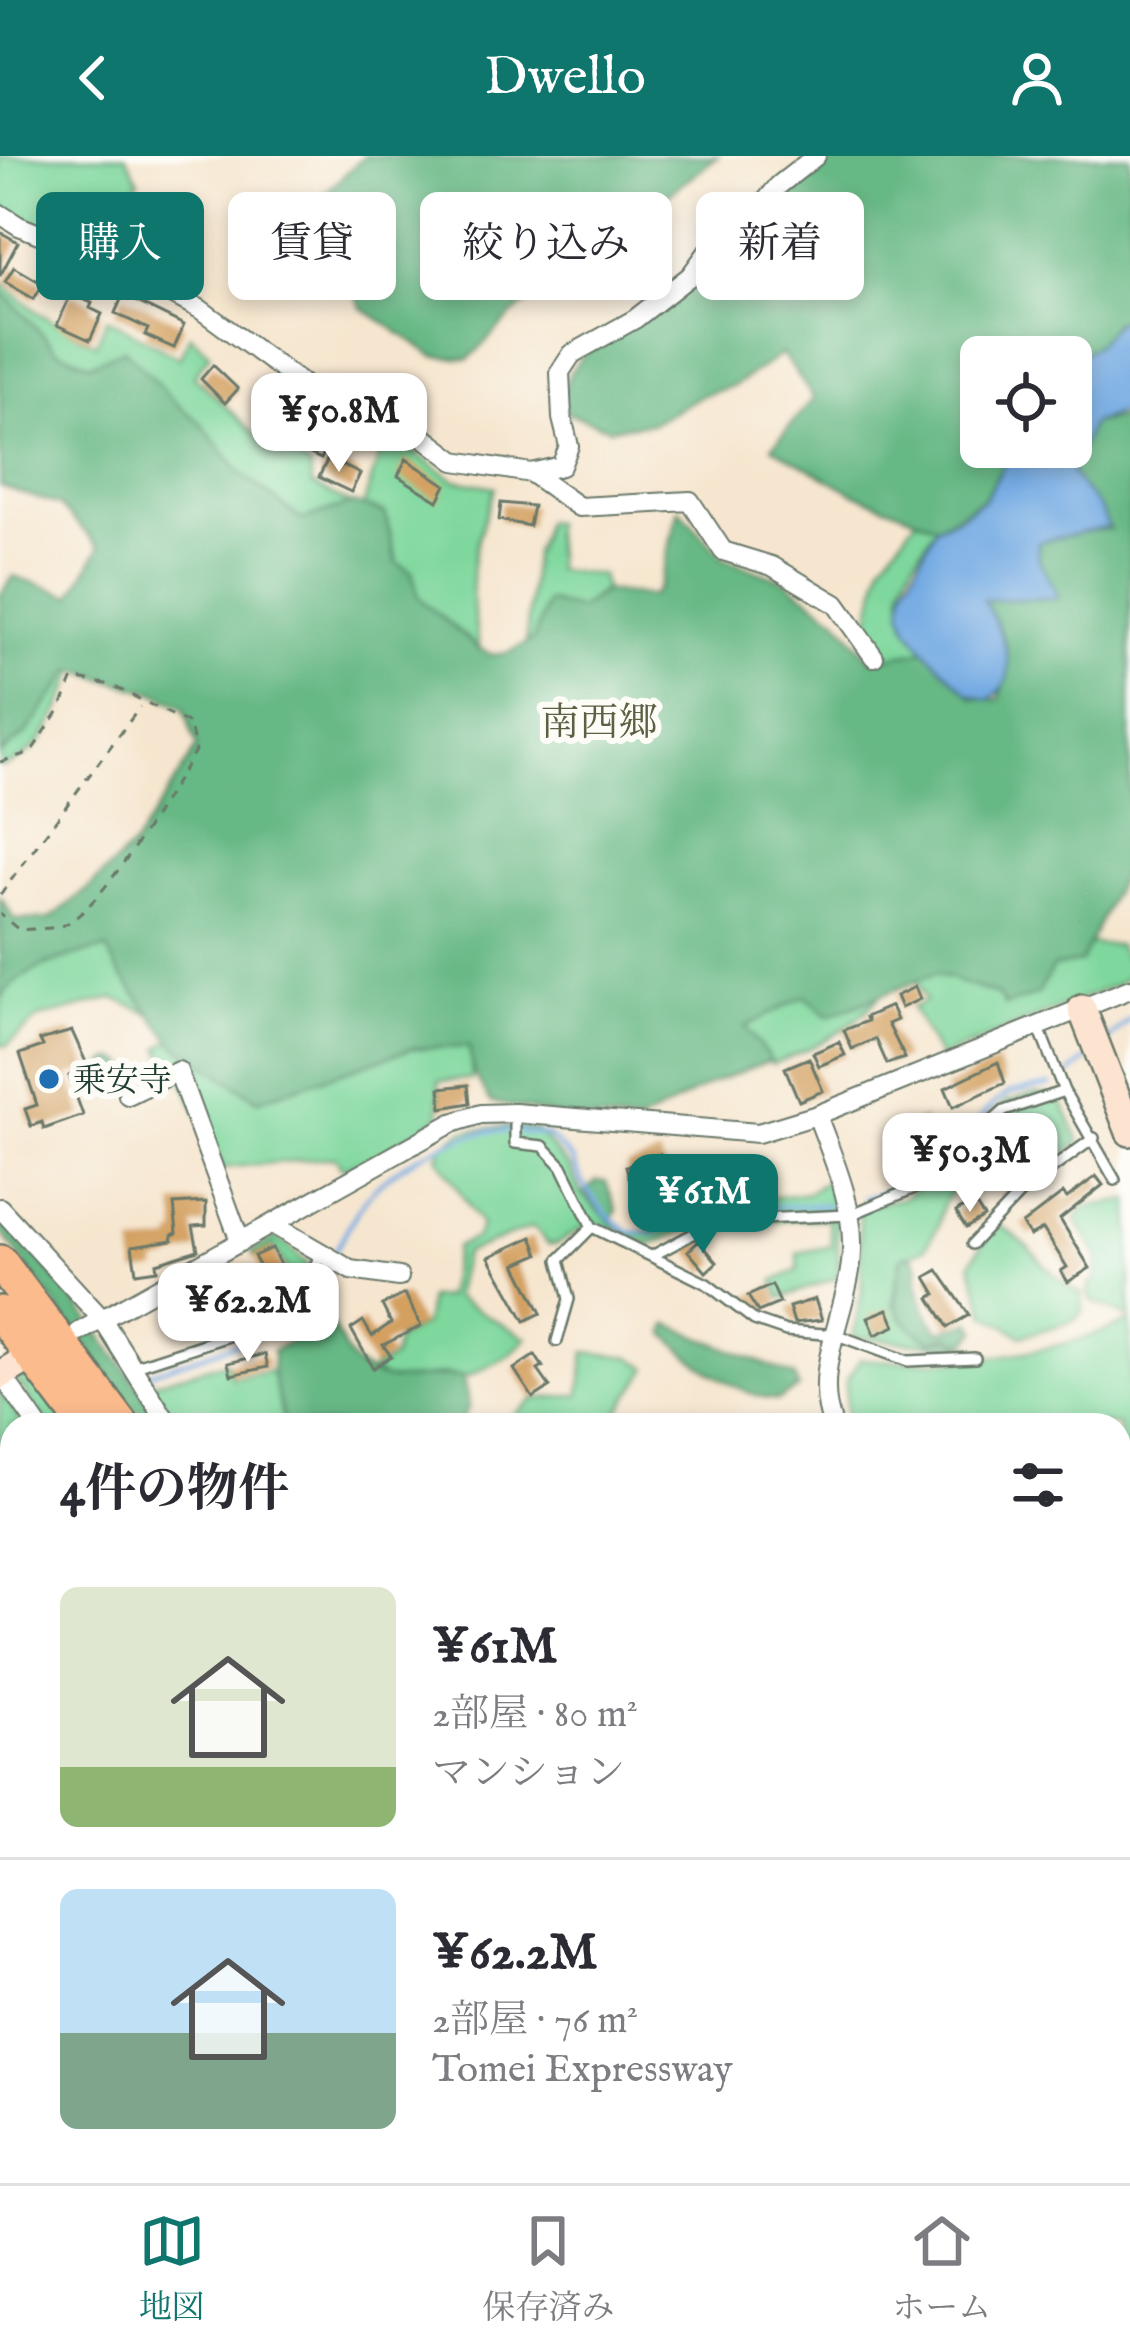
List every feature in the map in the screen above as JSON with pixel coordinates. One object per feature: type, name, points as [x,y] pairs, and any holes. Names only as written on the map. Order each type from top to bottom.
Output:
[{"type":"highway","points":[[0,1262],[113,1413]]},
{"type":"highway","points":[[0,1313],[76,1413]]},
{"type":"street","points":[[0,214],[123,268],[200,309],[339,411],[413,429],[455,460],[530,472],[561,466],[569,446],[560,372],[572,354],[635,319],[690,277],[724,230],[761,208],[779,185],[816,156]]},
{"type":"street","points":[[530,472],[579,507],[690,501],[723,551],[772,566],[836,604],[874,657]]},
{"type":"street","points":[[79,1332],[452,1123],[482,1114],[514,1113],[758,1133],[817,1115],[1130,989]]},
{"type":"street","points":[[1082,1009],[1130,1132]]},
{"type":"street","points":[[128,1095],[178,1071],[240,1241]]},
{"type":"street","points":[[817,1115],[850,1215],[849,1289],[824,1392],[830,1413]]},
{"type":"street","points":[[0,1208],[102,1319],[162,1413]]},
{"type":"street","points":[[272,1223],[350,1270],[399,1277]]},
{"type":"street","points":[[5,1372],[30,1413]]},
{"type":"lane","points":[[1038,1026],[1064,1091],[1115,1180]]},
{"type":"lane","points":[[652,1256],[717,1221],[850,1215],[920,1186],[1004,1111],[1064,1091]]},
{"type":"lane","points":[[514,1113],[514,1143],[543,1145],[562,1166],[592,1227],[706,1284],[754,1321],[786,1331],[837,1335],[908,1361],[975,1358]]},
{"type":"lane","points":[[972,1244],[1025,1188],[1094,1138]]},
{"type":"lane","points":[[557,1341],[568,1299],[559,1260],[592,1227]]},
{"type":"lane","points":[[132,1367],[262,1325],[287,1305],[322,1255]]},
{"type":"path","points":[[0,762],[31,752],[60,709],[73,678],[111,685],[190,724],[195,752],[135,846],[93,899],[64,925],[19,930],[0,914]]},
{"type":"path","points":[[0,895],[140,707]]},
{"type":"green space","points":[[0,156],[126,156],[139,181],[129,192],[36,192],[36,230],[18,226],[0,210]]},
{"type":"green space","points":[[364,156],[718,156],[671,192],[420,192],[420,300],[531,300],[469,359],[434,356],[362,308],[358,300],[396,300],[396,192],[326,192]]},
{"type":"green space","points":[[822,156],[1130,156],[1130,320],[1114,322],[1092,350],[1092,336],[960,336],[960,468],[1002,468],[984,498],[937,526],[853,493],[772,447],[814,398],[782,354],[734,386],[703,395],[652,423],[609,428],[568,413],[561,400],[570,372],[584,354],[658,300],[672,300],[672,290],[696,269],[696,300],[864,300],[864,192],[774,192]]},
{"type":"green space","points":[[0,281],[37,312],[96,344],[107,318],[179,358],[190,335],[210,354],[194,376],[267,445],[288,450],[310,467],[312,485],[351,504],[302,520],[240,473],[216,446],[57,350],[0,289]]},
{"type":"green space","points":[[0,289],[57,350],[90,364],[124,349],[200,422],[240,473],[302,520],[353,503],[385,513],[396,562],[412,572],[419,598],[479,649],[493,655],[533,640],[547,602],[579,609],[605,591],[652,596],[659,586],[679,509],[723,558],[786,581],[838,619],[871,660],[925,650],[973,698],[999,700],[1008,659],[998,626],[983,600],[1038,558],[1038,542],[1058,534],[1110,529],[1071,473],[1073,468],[1092,468],[1092,424],[1130,416],[1130,862],[1081,962],[1053,967],[1038,994],[1005,1006],[998,995],[935,974],[828,1016],[805,996],[745,1027],[771,1060],[714,1082],[637,1124],[564,1117],[491,1102],[474,1074],[469,1047],[413,1048],[258,1100],[175,1045],[107,949],[32,972],[0,1000],[0,897],[15,920],[50,919],[135,844],[197,747],[184,708],[155,693],[72,670],[27,733],[0,754],[0,595],[14,576],[72,596],[100,547],[59,505],[0,486]]},
{"type":"green space","points":[[383,444],[407,448],[455,480],[495,487],[473,566],[480,649],[418,598],[412,572],[398,564],[385,513],[363,506]]},
{"type":"green space","points":[[917,518],[937,526],[907,574],[902,599],[925,650],[883,663],[867,629],[882,563]]},
{"type":"green space","points":[[545,521],[552,522],[556,570],[601,575],[604,589],[579,610],[553,602],[533,640],[526,643],[533,556]]},
{"type":"green space","points":[[72,669],[75,673],[48,731],[28,753],[0,767],[0,754],[27,733]]},
{"type":"green space","points":[[1088,944],[1117,945],[1130,965],[1130,974],[1118,984],[939,1058],[912,1008],[925,1001],[916,981],[935,974],[999,995],[1053,967],[1081,962]]},
{"type":"green space","points":[[108,949],[151,1014],[114,998],[39,1018],[6,1046],[0,1044],[2,995],[9,986],[50,964]]},
{"type":"green space","points":[[805,996],[828,1016],[879,996],[845,1028],[772,1064],[745,1027]]},
{"type":"green space","points":[[171,1040],[258,1100],[413,1048],[470,1047],[472,1079],[439,1081],[440,1116],[380,1155],[342,1168],[335,1157],[223,1168],[178,1071],[160,1048]]},
{"type":"green space","points":[[115,1060],[130,1075],[115,1090],[100,1075]]},
{"type":"green space","points":[[1035,1094],[1059,1096],[1080,1142],[1056,1161],[1022,1138],[955,1187],[925,1248],[900,1260],[893,1304],[930,1340],[975,1348],[853,1337],[862,1291],[859,1207],[904,1198],[945,1166],[1006,1102]]},
{"type":"green space","points":[[509,1126],[535,1129],[570,1168],[581,1194],[621,1232],[648,1232],[702,1201],[727,1203],[808,1193],[827,1180],[837,1218],[839,1277],[781,1298],[774,1281],[798,1270],[798,1253],[832,1246],[828,1219],[733,1221],[715,1216],[650,1245],[592,1221],[557,1244],[548,1244],[533,1227],[464,1253],[454,1297],[527,1338],[509,1356],[468,1377],[443,1374],[391,1383],[372,1370],[393,1358],[397,1340],[424,1324],[429,1298],[446,1297],[456,1247],[477,1237],[481,1225],[437,1156],[442,1153],[438,1148],[464,1131]]},
{"type":"green space","points":[[597,1181],[606,1182],[617,1211],[611,1222],[584,1192]]},
{"type":"green space","points":[[1130,1200],[1130,1318],[1088,1295],[1089,1284],[1096,1283],[1098,1257],[1076,1219],[1086,1207]]},
{"type":"green space","points":[[0,1212],[67,1290],[158,1413],[135,1413],[0,1230]]},
{"type":"green space","points":[[1000,1226],[1082,1294],[1083,1311],[1074,1321],[1022,1336],[986,1314],[971,1263],[986,1237]]},
{"type":"green space","points":[[277,1237],[308,1264],[294,1284],[274,1245],[254,1256],[252,1251]]},
{"type":"green space","points":[[905,1255],[912,1255],[919,1266],[919,1291],[940,1331],[972,1322],[977,1330],[968,1341],[955,1341],[951,1336],[931,1341],[901,1316],[896,1287]]},
{"type":"green space","points":[[1130,1321],[1130,1413],[846,1413],[846,1381],[860,1359],[963,1360],[1032,1351]]},
{"type":"green space","points":[[331,1324],[351,1360],[382,1377],[463,1377],[469,1406],[465,1413],[281,1413],[272,1371],[273,1351],[303,1333]]},
{"type":"green space","points":[[669,1324],[794,1376],[798,1388],[777,1400],[730,1384],[677,1345],[665,1333]]},
{"type":"green space","points":[[585,1352],[631,1357],[648,1368],[617,1413],[517,1413],[535,1399],[580,1395]]},
{"type":"green space","points":[[226,1362],[232,1378],[272,1371],[281,1413],[168,1413],[149,1384]]},
{"type":"green space","points":[[20,1364],[59,1413],[40,1413],[10,1370]]},
{"type":"green space","points":[[0,1390],[15,1413],[0,1413]]},
{"type":"water","points":[[1130,320],[1130,416],[1120,413],[1092,424],[1092,348],[1117,321]]},
{"type":"water","points":[[1002,468],[1073,468],[1107,527],[1038,542],[1038,558],[1059,598],[984,600],[1009,667],[1000,691],[988,700],[968,693],[925,650],[908,628],[902,610],[905,587],[937,526],[985,499]]},
{"type":"building","points":[[0,232],[18,242],[0,276]]},
{"type":"building","points":[[14,267],[36,280],[36,296],[34,299],[5,282]]},
{"type":"building","points":[[68,300],[85,300],[102,314],[90,340],[57,325]]},
{"type":"building","points":[[121,300],[133,300],[184,325],[174,348],[145,335],[148,329],[115,313]]},
{"type":"building","points":[[213,365],[238,389],[225,403],[201,379]]},
{"type":"building","points":[[316,427],[333,435],[321,459],[304,451]]},
{"type":"building","points":[[328,458],[360,474],[351,492],[319,477]]},
{"type":"building","points":[[406,459],[446,485],[438,501],[398,476]]},
{"type":"building","points":[[501,503],[533,506],[529,526],[499,520]]},
{"type":"building","points":[[915,987],[920,999],[901,1008],[896,996]]},
{"type":"building","points":[[891,1006],[897,1020],[888,1024],[905,1058],[887,1064],[876,1039],[852,1049],[844,1030]]},
{"type":"building","name":"乗安寺","points":[[72,1031],[89,1069],[69,1076],[83,1115],[44,1129],[42,1122],[31,1126],[25,1109],[37,1105],[20,1054],[43,1046],[40,1040]]},
{"type":"building","points":[[839,1042],[845,1055],[819,1066],[813,1053]]},
{"type":"building","points":[[809,1058],[823,1091],[799,1101],[785,1068]]},
{"type":"building","points":[[998,1062],[1005,1083],[953,1107],[945,1088]]},
{"type":"building","points":[[468,1085],[470,1103],[442,1108],[440,1088]]},
{"type":"building","points":[[924,1118],[933,1143],[916,1149],[907,1124]]},
{"type":"building","points":[[1016,1147],[1027,1159],[1004,1176],[1001,1171],[989,1180],[977,1164]]},
{"type":"building","points":[[660,1154],[666,1171],[648,1177],[659,1214],[640,1219],[626,1166]]},
{"type":"building","points":[[1096,1176],[1103,1185],[1060,1219],[1090,1268],[1068,1282],[1061,1271],[1067,1267],[1043,1229],[1030,1236],[1022,1224],[1063,1193],[1067,1198]]},
{"type":"building","points":[[973,1201],[984,1217],[966,1228],[956,1212]]},
{"type":"building","points":[[206,1202],[206,1225],[193,1226],[198,1250],[156,1263],[157,1270],[136,1273],[132,1246],[173,1240],[177,1233],[174,1204]]},
{"type":"building","points":[[532,1237],[539,1254],[516,1264],[541,1313],[525,1321],[489,1257]]},
{"type":"building","points":[[699,1241],[717,1262],[706,1272],[688,1251]]},
{"type":"building","points":[[272,1248],[290,1285],[274,1297],[254,1256]]},
{"type":"building","points":[[938,1270],[969,1315],[948,1327],[930,1298],[936,1294],[926,1277]]},
{"type":"building","points":[[772,1285],[780,1303],[758,1312],[748,1296]]},
{"type":"building","points":[[405,1294],[421,1326],[383,1345],[391,1356],[373,1368],[351,1329],[363,1321],[372,1336],[391,1323],[382,1305]]},
{"type":"building","points":[[815,1299],[822,1320],[794,1323],[789,1307]]},
{"type":"building","points":[[888,1309],[895,1326],[875,1335],[868,1317]]},
{"type":"building","points":[[265,1354],[268,1367],[231,1375],[228,1363]]},
{"type":"building","points":[[535,1355],[543,1367],[538,1370],[550,1387],[533,1398],[514,1369]]},
{"type":"waterway","points":[[1104,1044],[1130,1019]]},
{"type":"waterway","points":[[1069,1075],[1091,1056]]},
{"type":"waterway","points":[[863,1198],[890,1191],[943,1159],[1009,1093],[1050,1085]]},
{"type":"waterway","points":[[334,1253],[363,1203],[395,1171],[453,1141],[509,1131]]},
{"type":"waterway","points":[[519,1132],[547,1135],[572,1159],[583,1185],[606,1214],[629,1232],[654,1233],[719,1202],[759,1207],[828,1205]]},
{"type":"waterway","points":[[147,1374],[261,1335],[295,1308],[325,1265]]},
{"type":"place","name":"乗安寺","points":[[49,1079]]},
{"type":"district","name":"南西郷","points":[[599,721]]}]
